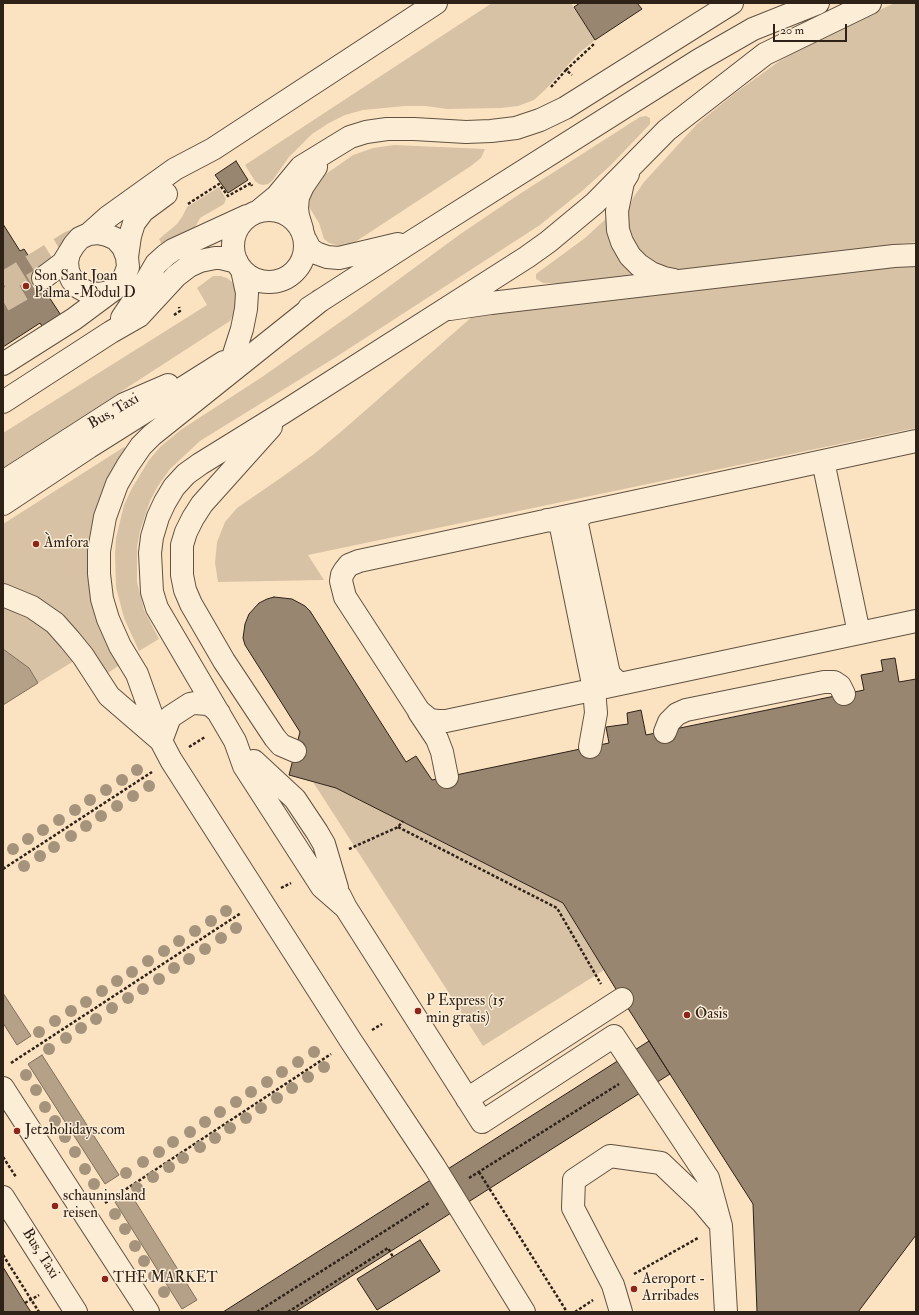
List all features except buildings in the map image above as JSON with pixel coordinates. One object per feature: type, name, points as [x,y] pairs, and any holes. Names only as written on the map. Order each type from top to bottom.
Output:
[{"type":"street","points":[[89,234],[108,217],[175,169],[213,149],[436,3]]},
{"type":"street","points":[[233,357],[242,329],[246,309],[247,293],[240,266],[233,250],[234,237],[239,226],[277,196],[301,167],[350,137],[366,132],[414,129],[466,132],[491,131],[516,128],[540,120],[564,108],[732,3]]},
{"type":"street","points":[[3,504],[89,447],[699,60],[753,29],[818,3]]},
{"type":"street","points":[[346,908],[322,887],[320,866],[324,844],[295,799],[254,761],[236,741],[157,608],[152,592],[150,553],[152,537],[158,517],[165,502],[174,487],[186,474],[216,453],[284,412],[527,257],[548,242],[595,203],[667,130],[765,54],[870,3]]},
{"type":"street","points":[[3,364],[74,319],[118,286],[124,278],[128,267],[127,257],[130,236],[134,223],[143,211],[181,182],[213,149]]},
{"type":"street","points":[[324,154],[303,186],[298,197],[298,216],[310,249],[316,253],[339,258],[411,242]]},
{"type":"street","points":[[634,164],[623,182],[617,211],[618,230],[622,242],[630,256],[639,265],[651,273],[664,278],[681,281]]},
{"type":"street","points":[[3,402],[111,332],[139,316],[176,276],[189,266],[200,261],[221,258],[240,266],[252,278],[264,282],[278,281],[289,276],[300,266],[305,254],[304,235],[294,219],[285,213],[273,209],[254,213],[173,250],[156,264],[129,309],[111,332]]},
{"type":"street","points":[[43,278],[63,263],[80,238],[89,234],[98,233],[116,239],[123,247],[127,257]]},
{"type":"street","points":[[69,253],[67,262],[68,271],[72,280],[78,287],[87,292],[98,294],[108,292],[118,286]]},
{"type":"street","points":[[434,316],[451,309],[465,306],[894,256],[916,255]]},
{"type":"street","points":[[321,300],[152,435],[141,446],[128,464],[110,499],[99,550],[99,574],[102,599],[108,619],[120,646],[137,674],[166,751],[351,1041],[434,1166],[524,1312]]},
{"type":"street","name":"Bus, Taxi","points":[[3,482],[124,404],[233,357]]},
{"type":"street","points":[[284,412],[202,504],[186,532],[182,545],[181,560],[185,590],[191,604],[219,652],[224,679],[269,751],[276,757],[295,752]]},
{"type":"street","points":[[447,777],[442,752],[437,738],[345,597],[341,581],[342,575],[349,565],[359,561],[916,441]]},
{"type":"street","points":[[823,461],[859,633]]},
{"type":"street","points":[[586,512],[579,517],[578,520],[580,537],[609,674],[616,681],[621,683]]},
{"type":"street","points":[[547,520],[558,522],[561,526],[594,689],[596,713],[590,747]]},
{"type":"street","points":[[3,595],[32,607],[55,623],[83,656],[109,696],[166,751]]},
{"type":"street","points":[[419,711],[430,720],[446,721],[916,621]]},
{"type":"street","points":[[665,732],[669,722],[677,714],[686,710],[824,682],[834,682],[840,686],[844,694]]},
{"type":"street","points":[[166,751],[170,717],[190,704],[195,703],[207,704],[219,713]]},
{"type":"street","points":[[236,741],[244,766],[336,888]]},
{"type":"street","points":[[254,761],[307,839],[346,908],[482,1122],[614,1036],[708,1178],[721,1226],[726,1312]]},
{"type":"street","points":[[468,1099],[618,1002]]},
{"type":"street","points":[[3,1088],[148,1312]]},
{"type":"street","points":[[621,1312],[613,1285],[573,1208],[574,1180],[610,1156],[662,1163],[702,1202],[721,1226]]},
{"type":"street","name":"Bus, Taxi","points":[[3,1197],[76,1312]]},
{"type":"path","points":[[566,70],[594,44]]},
{"type":"path","points":[[3,869],[166,751]]},
{"type":"path","points":[[10,1063],[261,900],[351,848],[398,827],[403,821]]},
{"type":"path","points":[[398,827],[557,908],[618,1002]]},
{"type":"path","points":[[99,1206],[351,1041],[382,1024]]},
{"type":"path","points":[[479,1172],[567,1312]]},
{"type":"path","points":[[575,1312],[613,1285],[721,1226]]},
{"type":"path","points":[[288,1312],[388,1248],[393,1257]]},
{"type":"path","points":[[3,1255],[39,1312]]},
{"type":"shaded area","points":[[492,3],[571,3],[595,40],[578,54],[534,100],[518,106],[501,108],[447,109],[426,106],[405,106],[363,110],[345,115],[312,134],[289,157],[272,181],[268,184],[263,185],[255,181],[245,165]]},
{"type":"shaded area","points":[[895,3],[916,3],[916,242],[684,270],[668,268],[656,263],[640,252],[629,234],[628,211],[633,198],[644,182],[697,124],[734,94],[778,62],[823,35]]},
{"type":"shaded area","points":[[646,116],[650,118],[650,124],[612,164],[582,191],[540,225],[336,357],[200,441],[170,469],[150,501],[140,531],[137,547],[137,582],[144,610],[159,639],[139,651],[124,618],[116,587],[116,538],[124,505],[132,488],[149,460],[161,446],[182,429],[262,377],[353,313],[459,235],[518,195],[640,117]]},
{"type":"shaded area","points":[[394,145],[485,149],[481,158],[471,166],[352,244],[340,246],[329,243],[324,239],[319,223],[309,207],[314,188],[323,176],[353,155],[373,148]]},
{"type":"shaded area","points":[[219,187],[226,199],[224,204],[200,218],[194,229],[163,247],[159,239],[177,224],[187,207]]},
{"type":"shaded area","points":[[609,216],[638,276],[565,284],[543,283],[536,279],[536,274],[585,238]]},
{"type":"shaded area","points":[[916,265],[916,428],[308,555],[324,580],[218,582],[215,563],[217,542],[225,522],[237,508],[314,454],[473,316],[875,268]]},
{"type":"shaded area","points":[[213,276],[227,278],[232,282],[235,289],[236,306],[230,321],[3,468],[3,433],[207,305],[197,288]]},
{"type":"shaded area","points":[[124,447],[128,451],[94,518],[121,664],[105,675],[86,642],[74,627],[54,608],[37,597],[3,583],[3,524]]},
{"type":"shaded area","points":[[3,604],[18,610],[49,631],[74,661],[38,683],[29,668],[3,649]]},
{"type":"shaded area","points":[[3,649],[29,668],[38,683],[3,705]]},
{"type":"shaded area","points":[[313,782],[336,788],[563,903],[604,970],[483,1046]]},
{"type":"shaded area","points":[[3,993],[31,1036],[17,1045],[3,1023]]},
{"type":"shaded area","points":[[42,1055],[119,1175],[105,1184],[28,1064]]},
{"type":"shaded area","points":[[130,1193],[197,1300],[182,1309],[115,1202]]},
{"type":"tunnel","points":[[3,283],[70,242],[80,238]]},
{"type":"tunnel","points":[[3,301],[43,278]]},
{"type":"place","name":"Son Sant Joan Palma -Mòdul D","points":[[26,286]]},
{"type":"place","name":"Àmfora","points":[[36,544]]},
{"type":"place","name":"P Express (15 min gratis)","points":[[418,1011]]},
{"type":"place","name":"Oasis","points":[[687,1015]]},
{"type":"place","name":"Jet2holidays.com","points":[[17,1131]]},
{"type":"place","name":"schauninsland reisen","points":[[55,1206]]},
{"type":"place","name":"THE MARKET","points":[[105,1279]]},
{"type":"place","name":"Aeroport - Arribades","points":[[634,1289]]}]
